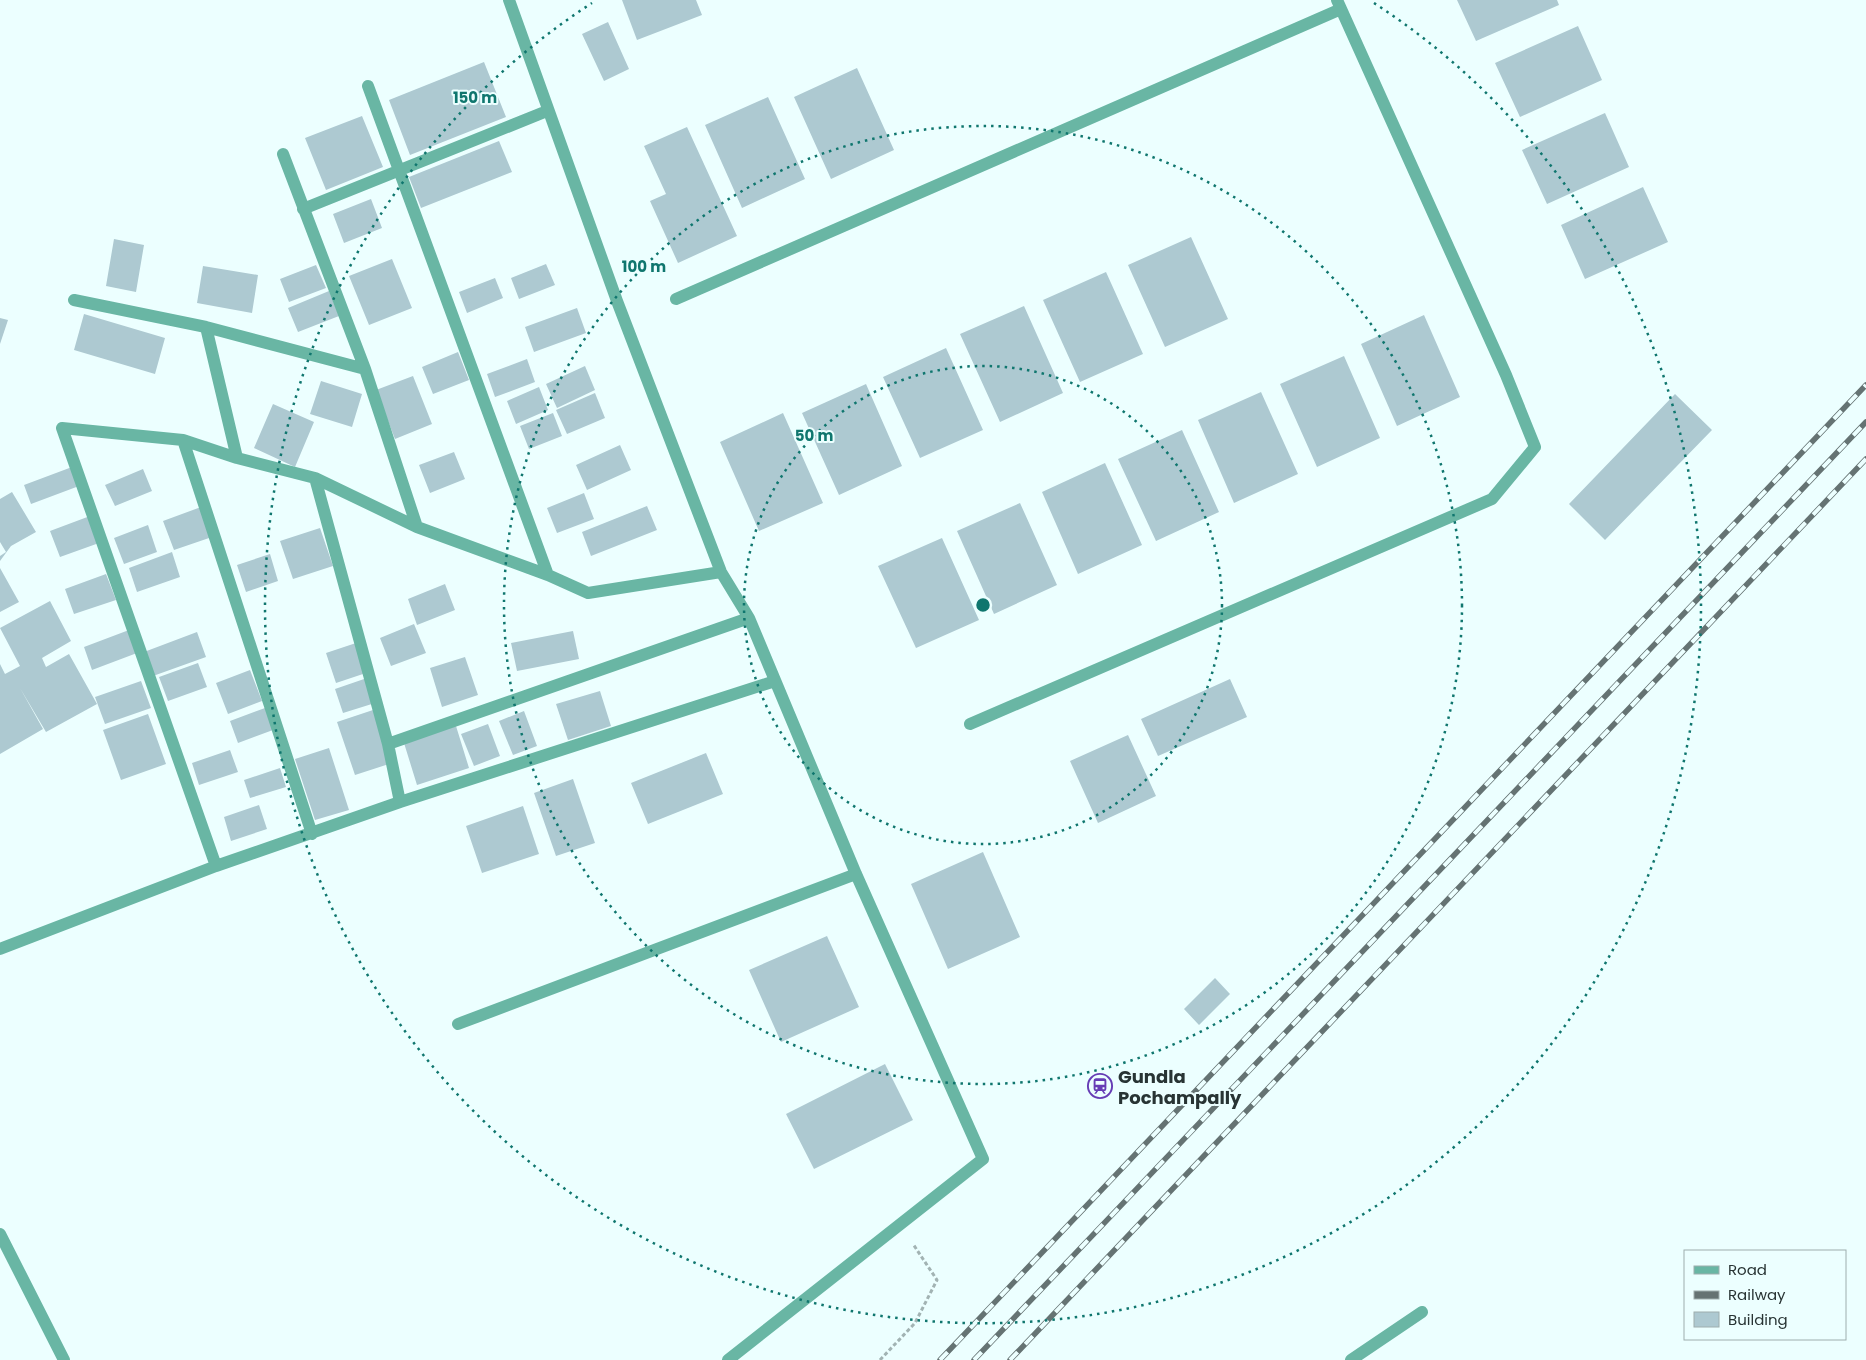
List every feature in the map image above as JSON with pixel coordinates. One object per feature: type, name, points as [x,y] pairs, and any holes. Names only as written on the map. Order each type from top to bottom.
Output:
[{"type":"street","points":[[509,0],[547,111],[617,301],[721,572],[749,618],[856,874],[983,1159],[728,1360]]},
{"type":"street","points":[[676,299],[1339,4],[1506,375],[1535,447],[1492,499],[970,724]]},
{"type":"street","points":[[368,86],[548,575]]},
{"type":"street","points":[[303,209],[547,111]]},
{"type":"street","points":[[283,154],[365,369],[417,527]]},
{"type":"street","points":[[74,300],[206,327],[365,369]]},
{"type":"street","points":[[206,327],[237,458]]},
{"type":"street","points":[[216,866],[62,428],[183,440],[237,458],[315,478],[417,527],[548,575],[588,592],[721,572]]},
{"type":"street","points":[[183,440],[312,834]]},
{"type":"street","points":[[315,478],[388,744],[400,802]]},
{"type":"street","points":[[388,744],[749,618]]},
{"type":"street","points":[[0,949],[216,866],[400,802],[775,681]]},
{"type":"street","points":[[458,1024],[856,874]]},
{"type":"street","points":[[0,1234],[64,1360]]},
{"type":"street","points":[[1351,1360],[1422,1312]]},
{"type":"path","points":[[880,1360],[915,1323],[937,1280],[900,1224]]},
{"type":"building","points":[[622,0],[696,0],[702,15],[637,40]]},
{"type":"building","points":[[1457,0],[1557,0],[1559,5],[1476,41]]},
{"type":"building","points":[[608,22],[629,69],[604,81],[582,34]]},
{"type":"building","points":[[1578,26],[1602,80],[1520,117],[1495,63]]},
{"type":"building","points":[[484,62],[506,117],[410,155],[389,100]]},
{"type":"building","points":[[857,68],[894,150],[831,179],[794,97]]},
{"type":"building","points":[[768,97],[805,179],[742,208],[705,125]]},
{"type":"building","points":[[1605,113],[1629,167],[1547,204],[1522,150]]},
{"type":"building","points":[[362,116],[383,167],[326,190],[305,138]]},
{"type":"building","points":[[687,127],[737,236],[678,263],[650,201],[666,194],[644,146]]},
{"type":"building","points":[[499,141],[512,172],[421,208],[409,177]]},
{"type":"building","points":[[1643,187],[1668,242],[1585,279],[1561,225]]},
{"type":"building","points":[[371,199],[382,228],[344,243],[333,214]]},
{"type":"building","points":[[1191,237],[1228,319],[1165,347],[1128,265]]},
{"type":"building","points":[[114,239],[144,245],[136,292],[106,286]]},
{"type":"building","points":[[392,259],[412,308],[369,325],[349,276]]},
{"type":"building","points":[[546,264],[555,285],[519,299],[511,278]]},
{"type":"building","points":[[316,265],[326,288],[289,302],[280,279]]},
{"type":"building","points":[[203,266],[258,275],[252,313],[197,303]]},
{"type":"building","points":[[1106,272],[1143,354],[1080,382],[1043,300]]},
{"type":"building","points":[[495,278],[503,298],[467,313],[459,292]]},
{"type":"building","points":[[329,291],[339,316],[298,332],[288,308]]},
{"type":"building","points":[[1024,306],[1063,393],[1000,422],[960,334]]},
{"type":"building","points":[[577,308],[586,333],[534,352],[525,327]]},
{"type":"building","points":[[84,314],[165,338],[155,374],[74,350]]},
{"type":"building","points":[[1424,315],[1460,397],[1397,426],[1361,344]]},
{"type":"building","points":[[0,318],[8,320],[0,344]]},
{"type":"building","points":[[946,348],[983,430],[920,458],[883,377]]},
{"type":"building","points":[[458,352],[469,380],[433,394],[422,367]]},
{"type":"building","points":[[1344,356],[1380,438],[1317,467],[1280,384]]},
{"type":"building","points":[[527,359],[535,382],[495,397],[487,374]]},
{"type":"building","points":[[585,366],[595,390],[557,408],[546,384]]},
{"type":"building","points":[[413,376],[432,424],[395,439],[376,390]]},
{"type":"building","points":[[321,381],[362,394],[352,427],[310,414]]},
{"type":"building","points":[[866,384],[902,466],[839,495],[802,413]]},
{"type":"building","points":[[539,387],[548,410],[516,424],[507,401]]},
{"type":"building","points":[[1261,392],[1298,474],[1234,503],[1198,420]]},
{"type":"building","points":[[595,393],[605,418],[567,434],[556,410]]},
{"type":"building","points":[[1675,394],[1712,430],[1605,540],[1569,504]]},
{"type":"building","points":[[273,404],[314,422],[295,467],[254,448]]},
{"type":"building","points":[[553,413],[562,436],[529,449],[520,426]]},
{"type":"building","points":[[783,413],[823,503],[759,531],[720,442]]},
{"type":"building","points":[[1182,430],[1219,512],[1156,541],[1118,459]]},
{"type":"building","points":[[620,445],[631,470],[587,490],[576,465]]},
{"type":"building","points":[[454,452],[465,479],[430,493],[419,465]]},
{"type":"building","points":[[1105,463],[1142,545],[1078,574],[1042,492]]},
{"type":"building","points":[[72,467],[79,486],[31,504],[24,485]]},
{"type":"building","points":[[143,469],[152,491],[115,506],[105,485]]},
{"type":"building","points":[[12,492],[36,532],[11,546],[0,561],[0,556],[6,552],[0,542],[0,499]]},
{"type":"building","points":[[584,493],[594,519],[557,533],[547,508]]},
{"type":"building","points":[[1020,503],[1057,585],[994,614],[957,531]]},
{"type":"building","points":[[647,506],[657,530],[591,556],[582,532]]},
{"type":"building","points":[[201,507],[212,537],[174,550],[163,521]]},
{"type":"building","points":[[90,516],[99,543],[60,557],[50,531]]},
{"type":"building","points":[[148,525],[157,552],[124,564],[114,538]]},
{"type":"building","points":[[320,528],[333,566],[293,579],[280,541]]},
{"type":"building","points":[[942,538],[979,620],[916,648],[878,566]]},
{"type":"building","points":[[172,552],[180,577],[137,592],[129,568]]},
{"type":"building","points":[[270,554],[278,581],[246,592],[237,565]]},
{"type":"building","points":[[0,568],[19,602],[0,612]]},
{"type":"building","points":[[106,574],[116,600],[74,614],[65,589]]},
{"type":"building","points":[[445,584],[455,610],[417,625],[408,599]]},
{"type":"building","points":[[50,601],[71,641],[42,658],[46,667],[69,654],[97,704],[46,732],[20,688],[43,729],[0,754],[0,664],[5,674],[20,666],[0,628]]},
{"type":"building","points":[[414,624],[426,653],[391,666],[380,638]]},
{"type":"building","points":[[129,630],[137,653],[92,670],[84,647]]},
{"type":"building","points":[[573,631],[579,659],[517,671],[511,643]]},
{"type":"building","points":[[197,632],[206,657],[153,676],[144,652]]},
{"type":"building","points":[[356,643],[366,673],[336,683],[326,653]]},
{"type":"building","points":[[465,657],[478,695],[442,707],[430,668]]},
{"type":"building","points":[[198,663],[207,687],[168,701],[159,677]]},
{"type":"building","points":[[250,670],[262,701],[228,714],[216,683]]},
{"type":"building","points":[[367,678],[375,703],[343,713],[335,689]]},
{"type":"building","points":[[1230,679],[1247,717],[1158,756],[1141,719]]},
{"type":"building","points":[[141,681],[151,708],[105,724],[95,697]]},
{"type":"building","points":[[600,691],[611,726],[568,740],[556,704]]},
{"type":"building","points":[[265,708],[273,730],[238,743],[230,721]]},
{"type":"building","points":[[373,710],[392,763],[355,775],[337,722]]},
{"type":"building","points":[[524,711],[537,746],[513,755],[499,721]]},
{"type":"building","points":[[148,714],[166,764],[121,780],[103,730]]},
{"type":"building","points":[[488,724],[500,756],[474,766],[461,734]]},
{"type":"building","points":[[456,726],[469,768],[417,785],[404,743]]},
{"type":"building","points":[[1128,735],[1156,796],[1098,823],[1070,761]]},
{"type":"building","points":[[329,748],[349,810],[315,820],[295,759]]},
{"type":"building","points":[[230,750],[238,772],[199,785],[192,763]]},
{"type":"building","points":[[706,753],[723,794],[648,824],[631,783]]},
{"type":"building","points":[[280,768],[286,787],[250,798],[244,780]]},
{"type":"building","points":[[573,779],[595,843],[556,856],[534,793]]},
{"type":"building","points":[[259,805],[267,829],[231,841],[224,817]]},
{"type":"building","points":[[523,806],[539,854],[482,873],[466,826]]},
{"type":"building","points":[[983,852],[1020,937],[948,969],[911,884]]},
{"type":"building","points":[[827,936],[859,1007],[781,1042],[749,970]]},
{"type":"building","points":[[1215,978],[1230,994],[1199,1025],[1184,1009]]},
{"type":"building","points":[[885,1064],[913,1120],[814,1169],[786,1114]]},
{"type":"railway","points":[[940,1360],[1866,385]]},
{"type":"railway","points":[[974,1360],[1866,422]]},
{"type":"railway","points":[[1010,1360],[1866,459]]},
{"type":"place","name":"Gundla Pochampally","points":[[1100,1086]]}]
